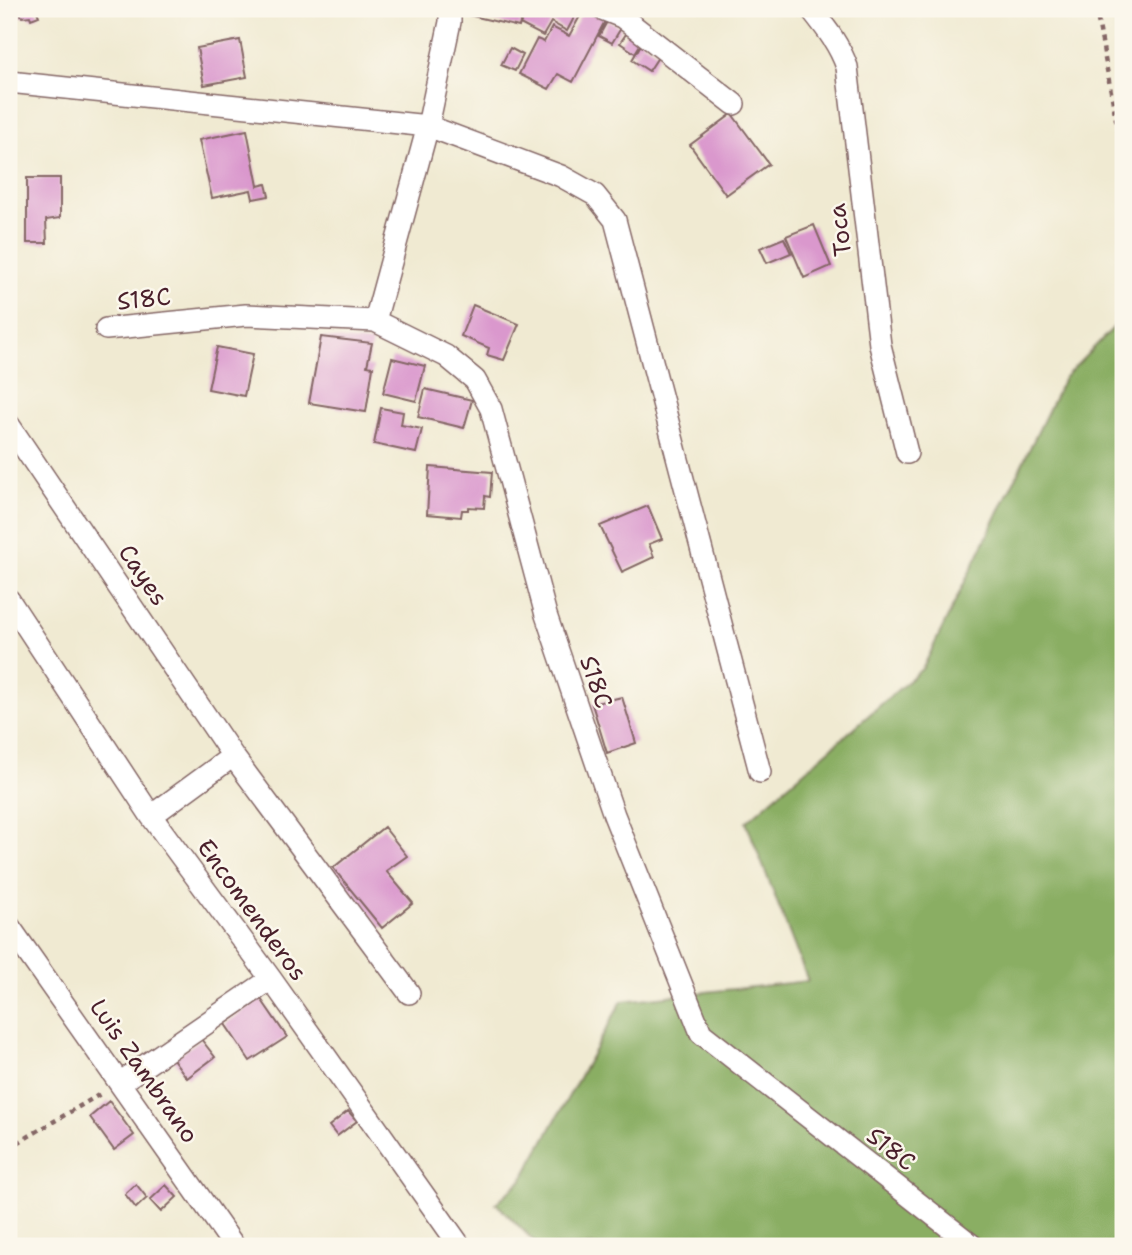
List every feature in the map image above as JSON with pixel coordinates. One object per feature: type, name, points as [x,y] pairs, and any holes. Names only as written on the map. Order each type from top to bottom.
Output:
[{"type":"street","points":[[375,321],[428,126],[450,22],[450,9]]},
{"type":"street","points":[[602,9],[622,17],[734,104]]},
{"type":"street","name":"Toca","points":[[811,9],[833,37],[842,52],[846,67],[880,345],[907,453]]},
{"type":"street","points":[[9,82],[428,126],[561,176],[595,195],[615,220],[760,772]]},
{"type":"street","name":"S18C","points":[[106,329],[246,315],[375,321],[446,356],[475,380],[491,409],[550,627],[614,815],[701,1033],[973,1246]]},
{"type":"street","name":"Cayes","points":[[9,425],[233,756],[409,993]]},
{"type":"street","name":"Encomenderos","points":[[9,600],[151,816],[271,979],[460,1246]]},
{"type":"street","points":[[151,816],[233,756]]},
{"type":"street","name":"Luis Zambrano","points":[[9,926],[234,1246]]},
{"type":"street","points":[[121,1082],[271,979]]},
{"type":"path","points":[[1096,9],[1123,158]]},
{"type":"path","points":[[9,1148],[121,1082]]},
{"type":"green space","points":[[1123,318],[1123,1246],[539,1246],[496,1203],[522,1180],[622,1001],[808,981],[746,822],[923,668],[1064,378]]},
{"type":"building","points":[[19,9],[36,9],[39,16],[31,19],[30,16],[22,17]]},
{"type":"building","points":[[465,9],[523,9],[519,27],[464,14]]},
{"type":"building","points":[[528,9],[571,9],[577,12],[567,31],[551,22],[543,36],[520,24]]},
{"type":"building","points":[[584,9],[606,19],[573,82],[558,74],[549,89],[519,74],[537,39],[544,42],[552,27],[569,36]]},
{"type":"building","points":[[608,20],[621,28],[612,43],[599,36]]},
{"type":"building","points":[[628,31],[643,40],[635,53],[620,43]]},
{"type":"building","points":[[240,40],[247,77],[204,85],[197,48]]},
{"type":"building","points":[[642,43],[660,54],[649,71],[632,60]]},
{"type":"building","points":[[510,48],[523,55],[515,71],[501,65]]},
{"type":"building","points":[[732,114],[769,164],[726,195],[690,145]]},
{"type":"building","points":[[247,130],[258,186],[266,184],[269,196],[253,199],[251,190],[212,198],[199,140]]},
{"type":"building","points":[[27,178],[60,178],[60,218],[46,220],[47,243],[27,243]]},
{"type":"building","points":[[814,225],[831,266],[804,278],[786,236]]},
{"type":"building","points":[[784,238],[791,253],[767,263],[760,248]]},
{"type":"building","points":[[473,305],[519,324],[504,360],[487,355],[489,348],[461,336]]},
{"type":"building","points":[[321,337],[372,343],[367,366],[373,367],[366,412],[309,403]]},
{"type":"building","points":[[217,347],[253,354],[244,396],[208,389]]},
{"type":"building","points":[[392,358],[425,366],[416,401],[383,393]]},
{"type":"building","points":[[425,389],[472,400],[464,428],[418,417]]},
{"type":"building","points":[[381,408],[403,412],[401,425],[422,429],[416,453],[374,444]]},
{"type":"building","points":[[430,467],[492,472],[490,497],[485,496],[484,508],[468,507],[468,510],[462,510],[461,517],[427,514]]},
{"type":"building","points":[[648,506],[662,539],[649,544],[654,557],[622,572],[600,526]]},
{"type":"building","points":[[622,697],[636,743],[607,753],[592,704]]},
{"type":"building","points":[[384,827],[407,856],[386,871],[413,903],[382,928],[333,868]]},
{"type":"building","points":[[261,999],[287,1037],[250,1061],[225,1024]]},
{"type":"building","points":[[201,1039],[215,1057],[187,1078],[173,1059]]},
{"type":"building","points":[[109,1101],[134,1135],[114,1150],[90,1117]]},
{"type":"building","points":[[348,1111],[357,1121],[337,1136],[329,1126]]},
{"type":"building","points":[[136,1184],[147,1198],[136,1208],[125,1194]]},
{"type":"building","points":[[166,1185],[177,1197],[161,1212],[150,1200]]}]
